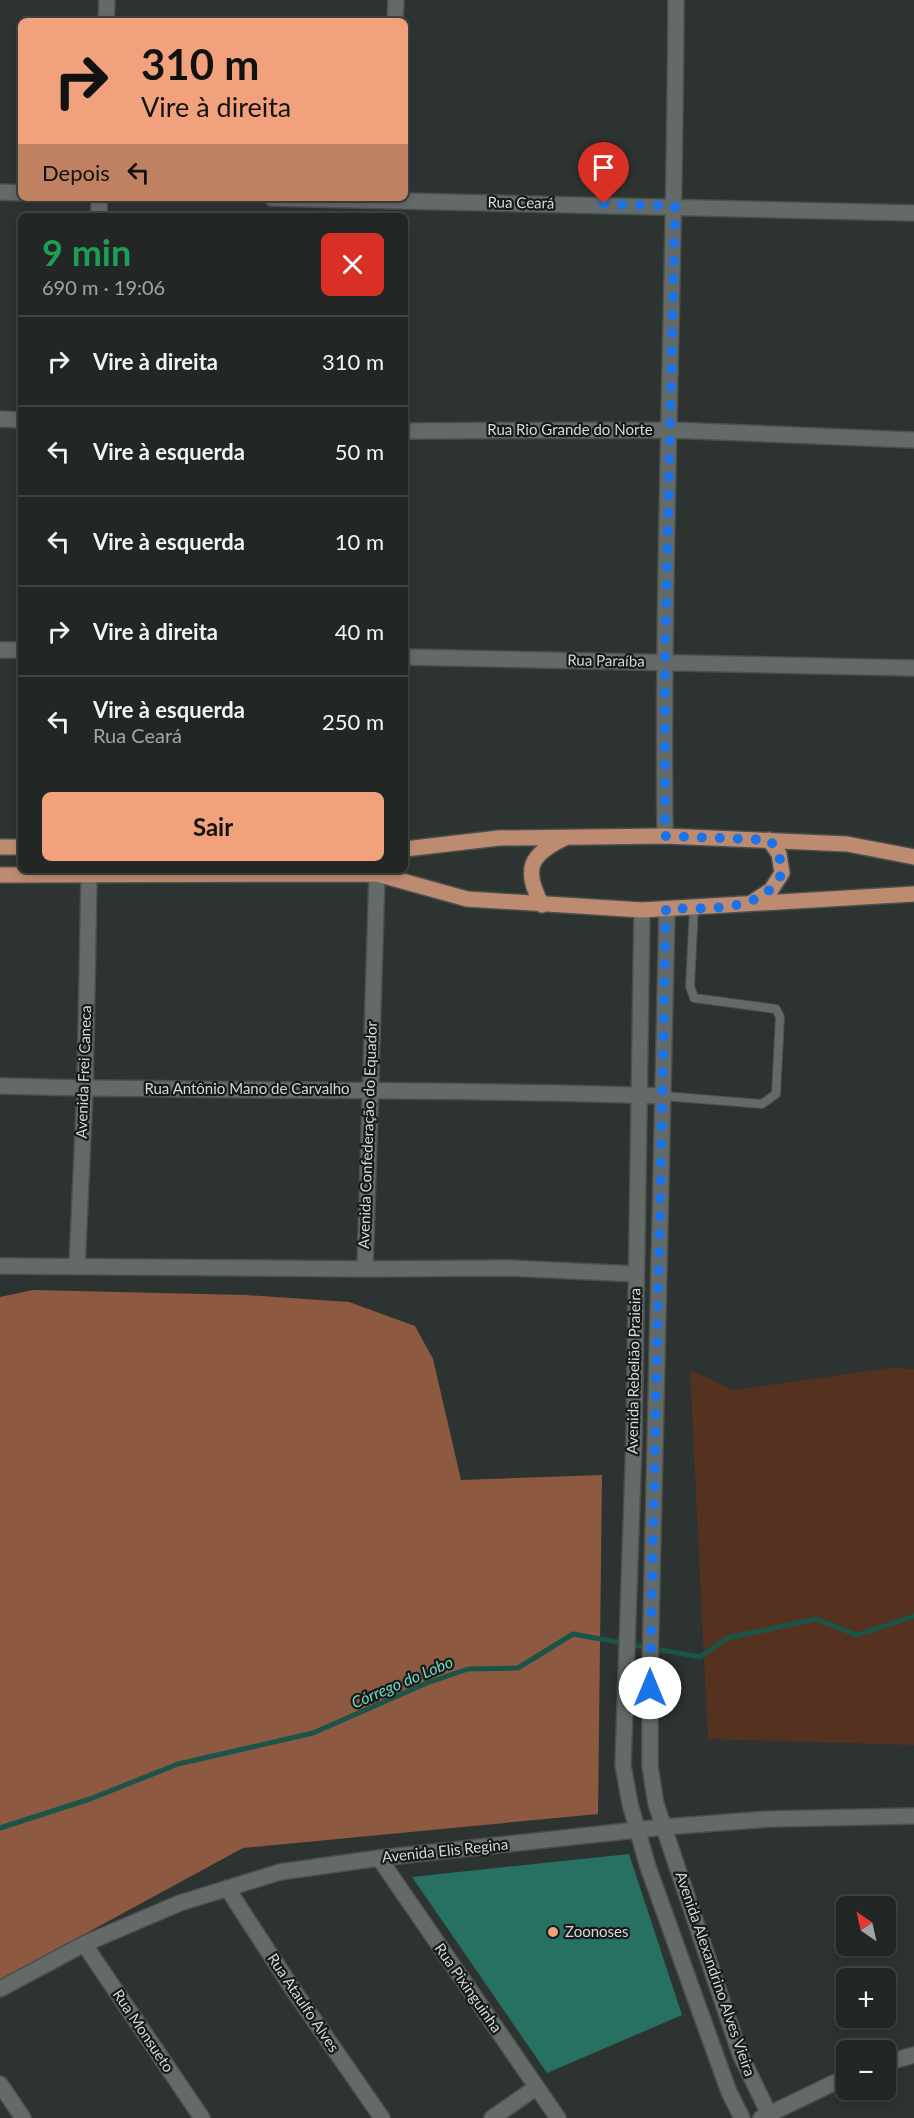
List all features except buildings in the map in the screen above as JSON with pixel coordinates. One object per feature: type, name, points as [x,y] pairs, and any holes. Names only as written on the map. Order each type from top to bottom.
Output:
[{"type":"main road","points":[[542,905],[531,885],[534,860],[542,851],[568,836]]},
{"type":"main road","points":[[408,849],[499,837],[665,836],[847,844],[914,857]]},
{"type":"main road","points":[[748,904],[771,890],[782,873],[779,854],[770,840]]},
{"type":"main road","points":[[0,847],[18,847]]},
{"type":"main road","points":[[0,875],[89,877],[377,874],[467,899],[642,909],[694,908],[914,894]]},
{"type":"street","points":[[106,18],[107,0]]},
{"type":"street","points":[[395,18],[396,0]]},
{"type":"street","points":[[665,836],[665,662],[675,206],[676,0]]},
{"type":"street","points":[[0,192],[18,193]]},
{"type":"street","name":"Rua Ceará","points":[[408,199],[914,213]]},
{"type":"street","points":[[0,419],[18,420]]},
{"type":"street","name":"Rua Rio Grande do Norte","points":[[408,431],[670,430],[914,440]]},
{"type":"street","points":[[0,650],[18,650]]},
{"type":"street","name":"Rua Paraíba","points":[[408,657],[914,668]]},
{"type":"street","name":"Avenida Confederação do Equador","points":[[377,874],[365,1269],[507,1268],[636,1274]]},
{"type":"street","name":"Avenida Frei Caneca","points":[[77,1266],[85,1089],[89,877]]},
{"type":"street","name":"Avenida Rebelião Praieira","points":[[637,1831],[623,1765],[636,1274],[642,909]]},
{"type":"street","name":"Avenida Rebelião Praieira","points":[[664,1827],[656,1804],[650,1766],[650,1659],[666,909]]},
{"type":"street","name":"Rua Antônio Mano de Carvalho","points":[[0,1086],[240,1091],[370,1089],[663,1096]]},
{"type":"street","points":[[636,1251],[660,1250]]},
{"type":"street","points":[[0,1266],[365,1269]]},
{"type":"street","name":"Avenida Elis Regina","points":[[0,1989],[84,1944],[180,1903],[280,1872],[379,1858],[664,1827],[769,1819],[914,1816]]},
{"type":"street","name":"Avenida Alexandrino Alves Vieira","points":[[664,1827],[740,2054],[767,2116]]},
{"type":"street","name":"Avenida Alexandrino Alves Vieira","points":[[637,1831],[729,2092],[742,2118]]},
{"type":"street","name":"Rua Pixinguinha","points":[[379,1858],[558,2118]]},
{"type":"street","name":"Rua Ataulfo Alves","points":[[227,1888],[296,1994],[382,2118]]},
{"type":"street","points":[[660,1898],[685,1889]]},
{"type":"street","name":"Rua Monsueto","points":[[84,1944],[202,2118]]},
{"type":"street","points":[[896,2060],[914,2055]]},
{"type":"street","points":[[767,2116],[836,2082]]},
{"type":"street","points":[[0,2084],[22,2118]]},
{"type":"street","points":[[492,2118],[537,2087]]},
{"type":"lane","points":[[663,1096],[762,1104],[776,1094],[780,1017],[776,1010],[694,998],[690,986],[694,908]]},
{"type":"shaded area","points":[[33,1290],[245,1295],[349,1302],[415,1326],[433,1359],[461,1480],[602,1475],[598,1814],[243,1848],[0,1980],[0,1297]]},
{"type":"shaded area","points":[[889,1368],[914,1369],[914,1745],[708,1739],[690,1370],[733,1390]]},
{"type":"waterway","name":"Córrego do Lobo","points":[[0,1828],[90,1799],[178,1764],[313,1733],[427,1683],[468,1669],[518,1668],[573,1634],[700,1657],[727,1638],[816,1619],[857,1635],[914,1616]]},
{"type":"place","name":"Zoonoses","points":[[553,1932]]},
{"type":"route","points":[[604,204],[675,206],[665,662],[665,836],[770,840],[782,864],[782,873],[771,890],[748,904],[666,909],[650,1688]]}]
